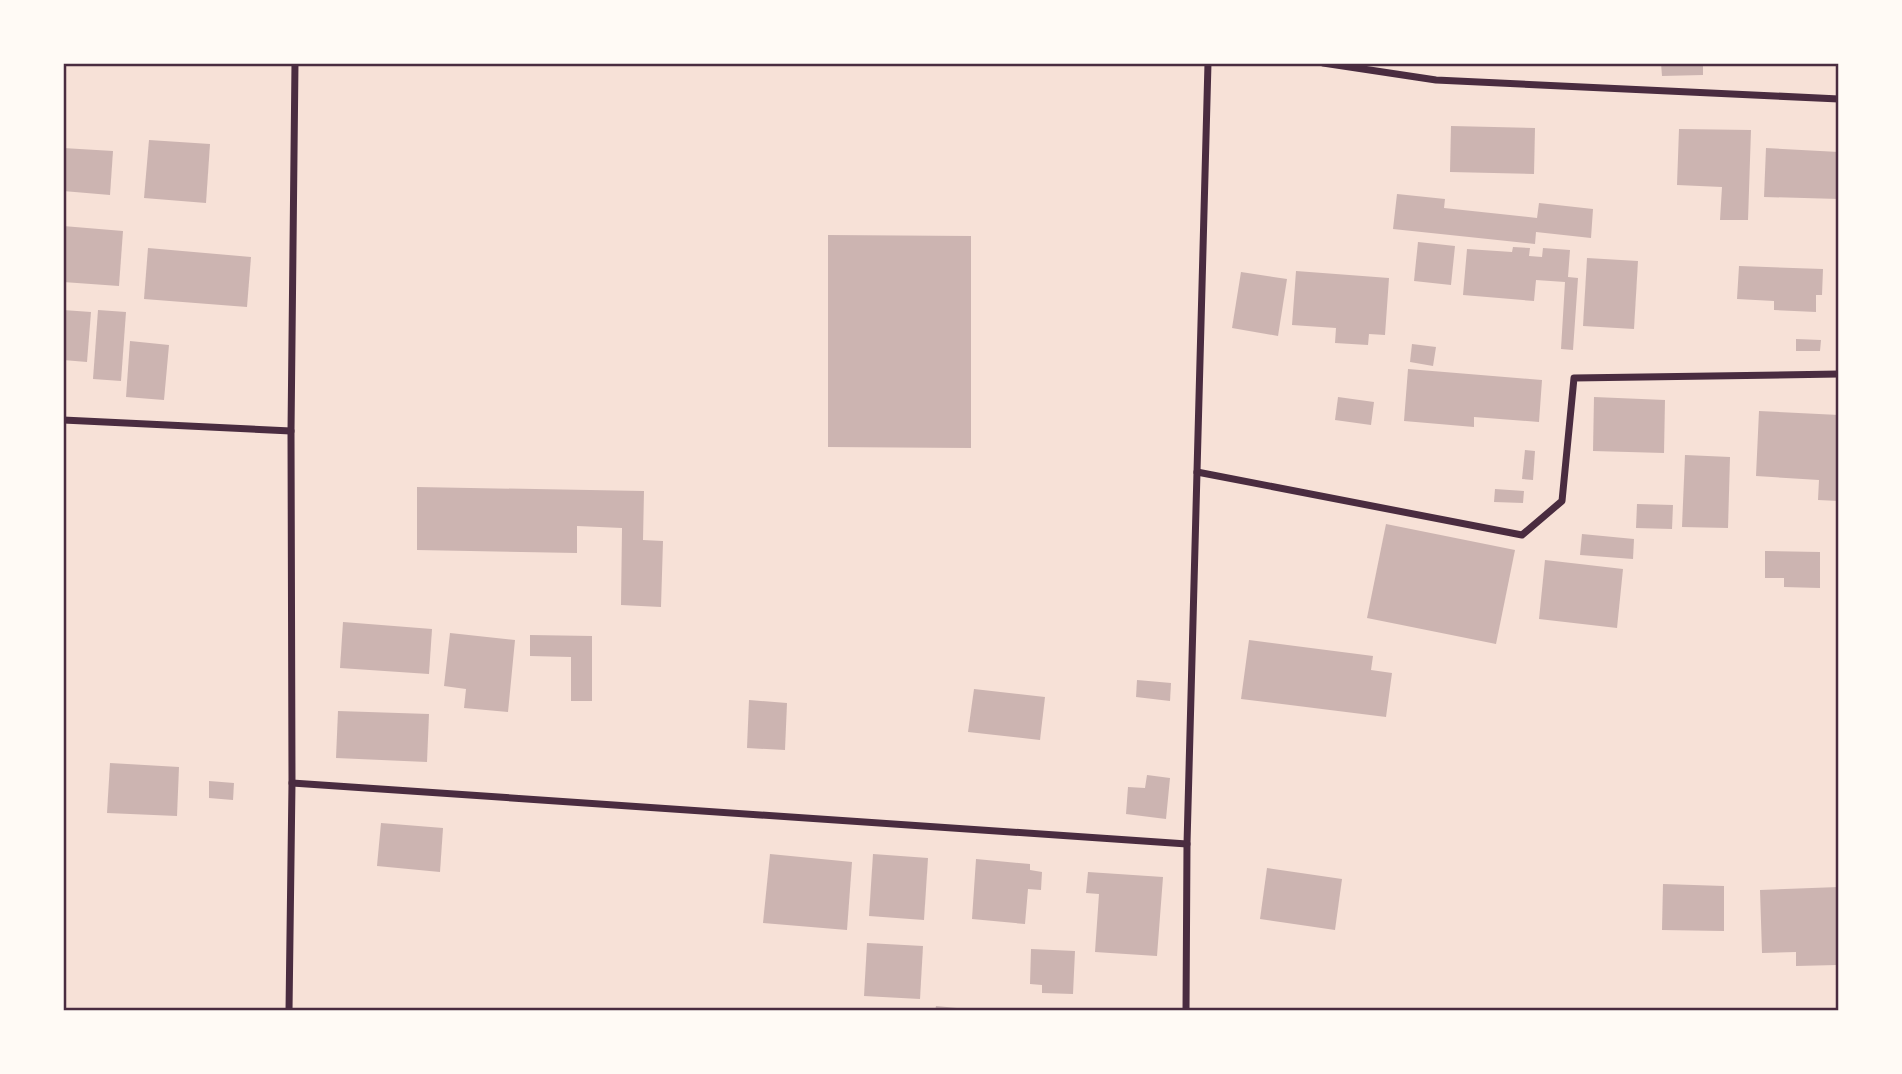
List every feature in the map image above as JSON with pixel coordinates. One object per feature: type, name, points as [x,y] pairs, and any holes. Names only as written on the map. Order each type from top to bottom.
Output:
[{"type":"street","points":[[289,1011],[295,63]]},
{"type":"street","points":[[1186,1011],[1187,844],[1208,63]]},
{"type":"street","points":[[1322,63],[1436,80],[1839,99]]},
{"type":"street","points":[[1197,472],[1522,535],[1562,501],[1574,378],[1839,374]]},
{"type":"street","points":[[63,420],[291,431]]},
{"type":"street","points":[[292,783],[1187,844]]},
{"type":"building","points":[[1661,63],[1703,63],[1703,75],[1662,76]]},
{"type":"building","points":[[1451,126],[1535,128],[1534,174],[1450,172]]},
{"type":"building","points":[[1679,129],[1751,130],[1748,220],[1720,220],[1722,187],[1677,185]]},
{"type":"building","points":[[149,140],[210,144],[206,203],[144,198]]},
{"type":"building","points":[[63,148],[113,151],[110,195],[63,191]]},
{"type":"building","points":[[1766,148],[1839,152],[1839,199],[1764,197]]},
{"type":"building","points":[[1397,194],[1445,199],[1444,208],[1537,218],[1539,203],[1593,209],[1591,238],[1536,232],[1535,244],[1393,229]]},
{"type":"building","points":[[63,226],[123,231],[119,286],[63,282]]},
{"type":"building","points":[[828,235],[971,236],[971,448],[828,447]]},
{"type":"building","points":[[1418,242],[1455,246],[1451,285],[1414,281]]},
{"type":"building","points":[[1513,247],[1530,248],[1529,256],[1542,257],[1543,248],[1570,250],[1568,277],[1578,278],[1573,350],[1561,349],[1565,282],[1536,280],[1534,301],[1463,295],[1467,249],[1512,252]]},
{"type":"building","points":[[148,248],[251,257],[247,307],[144,299]]},
{"type":"building","points":[[1587,258],[1638,261],[1634,329],[1583,326]]},
{"type":"building","points":[[1739,266],[1823,269],[1822,295],[1816,295],[1816,312],[1774,310],[1774,301],[1737,299]]},
{"type":"building","points":[[1296,271],[1389,278],[1385,335],[1369,334],[1368,345],[1335,343],[1336,328],[1292,325]]},
{"type":"building","points":[[1241,272],[1287,279],[1278,336],[1232,328]]},
{"type":"building","points":[[63,310],[91,312],[87,362],[63,360]]},
{"type":"building","points":[[98,310],[126,312],[121,381],[93,379]]},
{"type":"building","points":[[1796,339],[1821,340],[1820,351],[1796,351]]},
{"type":"building","points":[[130,341],[169,345],[164,400],[126,397]]},
{"type":"building","points":[[1412,344],[1436,347],[1433,366],[1410,362]]},
{"type":"building","points":[[1408,369],[1542,380],[1539,422],[1474,417],[1474,427],[1404,421]]},
{"type":"building","points":[[1338,397],[1374,402],[1371,425],[1335,420]]},
{"type":"building","points":[[1594,397],[1665,400],[1664,453],[1593,451]]},
{"type":"building","points":[[1759,411],[1839,415],[1839,501],[1818,500],[1819,480],[1756,476]]},
{"type":"building","points":[[1525,450],[1535,451],[1533,480],[1522,479]]},
{"type":"building","points":[[1685,455],[1730,457],[1728,528],[1682,527]]},
{"type":"building","points":[[417,487],[644,491],[643,540],[663,541],[661,607],[621,605],[622,528],[577,526],[577,553],[417,550]]},
{"type":"building","points":[[1495,489],[1524,491],[1523,503],[1494,502]]},
{"type":"building","points":[[1637,504],[1673,505],[1672,529],[1636,528]]},
{"type":"building","points":[[1386,524],[1515,550],[1496,644],[1367,618]]},
{"type":"building","points":[[1582,534],[1634,539],[1633,559],[1580,555]]},
{"type":"building","points":[[1765,551],[1820,552],[1820,588],[1784,587],[1784,578],[1765,578]]},
{"type":"building","points":[[1545,560],[1623,569],[1617,628],[1539,619]]},
{"type":"building","points":[[343,622],[432,629],[429,674],[340,668]]},
{"type":"building","points":[[450,633],[515,640],[508,712],[464,708],[466,689],[444,686]]},
{"type":"building","points":[[530,635],[592,636],[592,701],[571,701],[571,657],[530,656]]},
{"type":"building","points":[[1249,640],[1373,656],[1371,670],[1392,673],[1386,717],[1241,699]]},
{"type":"building","points":[[1137,680],[1171,683],[1170,701],[1136,697]]},
{"type":"building","points":[[974,689],[1045,697],[1040,740],[968,732]]},
{"type":"building","points":[[749,700],[787,703],[785,750],[747,748]]},
{"type":"building","points":[[338,711],[429,714],[427,762],[336,758]]},
{"type":"building","points":[[110,763],[179,767],[177,816],[107,813]]},
{"type":"building","points":[[1147,775],[1170,778],[1166,819],[1126,814],[1128,787],[1145,788]]},
{"type":"building","points":[[209,781],[234,783],[233,800],[209,798]]},
{"type":"building","points":[[381,823],[443,828],[440,872],[377,866]]},
{"type":"building","points":[[770,854],[852,862],[847,930],[763,923]]},
{"type":"building","points":[[873,854],[928,858],[924,920],[869,916]]},
{"type":"building","points":[[976,859],[1030,864],[1030,870],[1042,872],[1041,890],[1028,889],[1025,924],[972,919]]},
{"type":"building","points":[[1267,868],[1342,879],[1335,930],[1260,919]]},
{"type":"building","points":[[1088,872],[1163,877],[1157,956],[1095,952],[1099,894],[1086,893]]},
{"type":"building","points":[[1663,884],[1724,886],[1724,931],[1662,930]]},
{"type":"building","points":[[1839,887],[1837,965],[1796,966],[1796,952],[1762,953],[1760,890]]},
{"type":"building","points":[[867,943],[923,946],[920,999],[864,996]]},
{"type":"building","points":[[1031,949],[1075,951],[1073,994],[1042,993],[1042,985],[1030,984]]},
{"type":"building","points":[[936,1006],[957,1008],[957,1011],[935,1011]]}]
